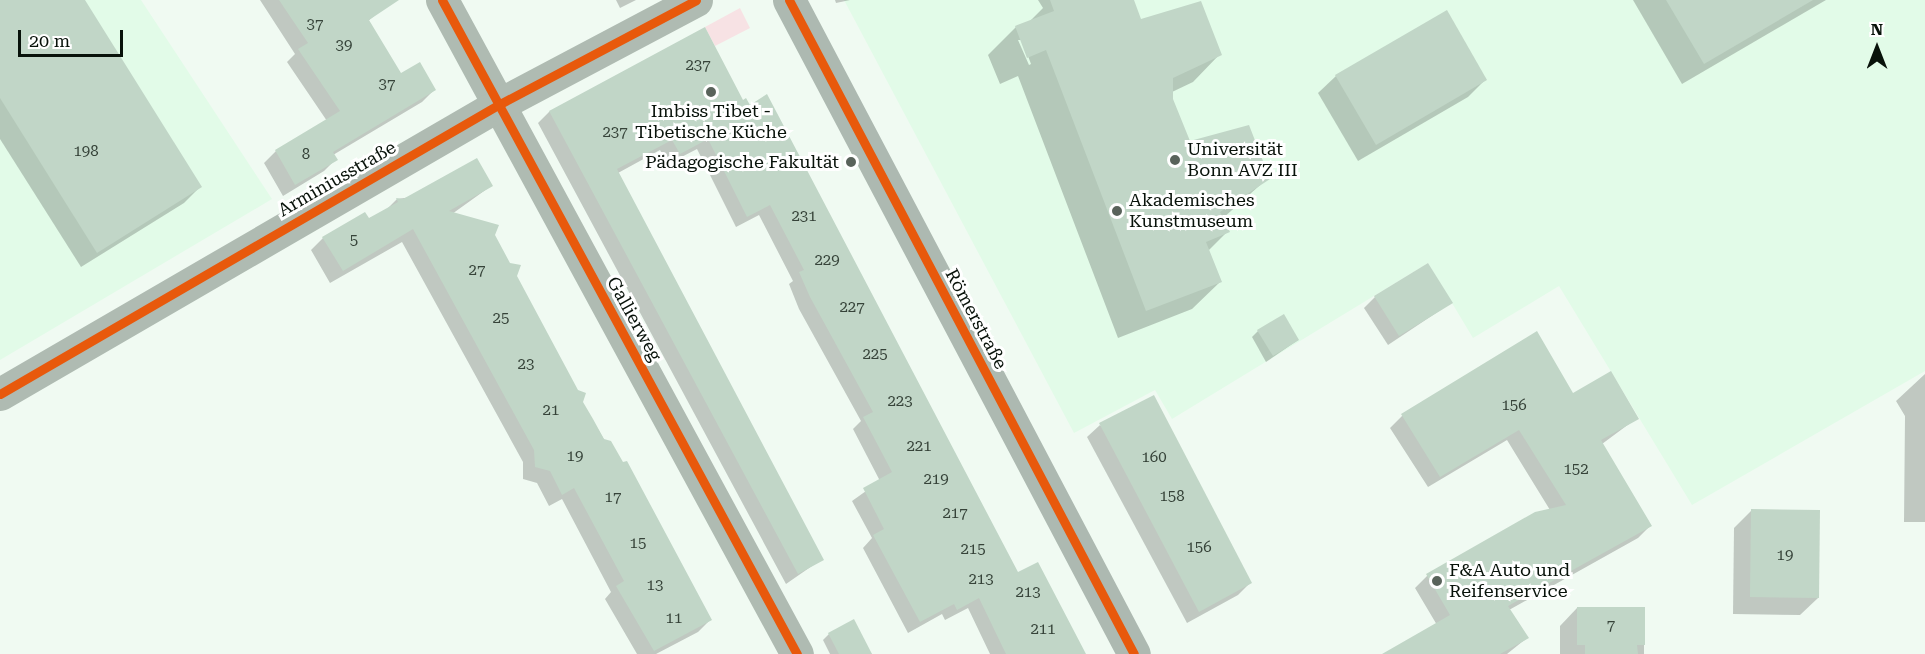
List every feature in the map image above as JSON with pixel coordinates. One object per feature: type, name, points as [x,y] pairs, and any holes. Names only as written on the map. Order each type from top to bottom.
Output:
[{"type":"street","name":"Gallierweg","points":[[442,0],[797,654]]},
{"type":"street","name":"Arminiusstraße","points":[[0,394],[498,105],[696,0]]},
{"type":"street","name":"Römerstraße","points":[[789,0],[1134,654]]},
{"type":"shaded area","points":[[0,0],[141,0],[272,199],[0,360]]},
{"type":"shaded area","points":[[844,0],[1925,0],[1925,371],[1692,505],[1559,286],[1473,338],[1428,263],[1172,419],[1155,390],[1074,433]]},
{"type":"shaded area","points":[[740,8],[750,28],[715,46],[705,27]]},
{"type":"building","points":[[0,0],[85,0],[202,187],[97,253],[0,98]]},
{"type":"building","points":[[279,0],[399,0],[369,20],[401,73],[420,62],[436,90],[333,152],[338,160],[295,185],[275,150],[340,111],[298,49],[308,43]]},
{"type":"building","name":"Universität Bonn AVZ III","points":[[1050,0],[1134,0],[1141,19],[1201,1],[1222,55],[1173,78],[1173,99],[1190,141],[1249,125],[1270,179],[1220,212],[1230,232],[1206,242],[1222,282],[1146,311],[1046,50],[1027,58],[1015,26],[1054,11]]},
{"type":"building","points":[[1666,0],[1813,0],[1704,64]]},
{"type":"building","points":[[1447,10],[1487,80],[1376,145],[1335,75]]},
{"type":"building","points":[[705,27],[743,100],[746,98],[750,105],[767,94],[1018,572],[1038,562],[1086,654],[1006,654],[979,598],[957,610],[954,604],[920,622],[873,535],[884,529],[863,488],[892,472],[863,417],[873,412],[810,297],[799,272],[804,270],[770,205],[747,217],[708,139],[680,154],[672,140],[617,169],[824,560],[798,574],[549,111]]},
{"type":"building","points":[[477,158],[493,186],[449,211],[499,225],[495,235],[510,263],[521,265],[517,276],[578,390],[586,393],[583,402],[604,439],[611,441],[623,462],[627,461],[712,620],[654,651],[616,586],[624,581],[574,488],[562,495],[550,471],[535,467],[534,450],[413,229],[343,271],[322,237],[365,212],[369,218],[398,202],[396,198],[403,199]]},
{"type":"building","points":[[1428,263],[1453,303],[1399,336],[1374,296]]},
{"type":"building","points":[[1284,314],[1299,340],[1273,356],[1257,330]]},
{"type":"building","points":[[1537,331],[1573,393],[1611,371],[1639,419],[1601,440],[1652,526],[1508,606],[1529,638],[1500,654],[1382,654],[1450,615],[1426,574],[1535,512],[1566,505],[1519,430],[1440,477],[1401,414]]},
{"type":"building","points":[[1154,395],[1252,583],[1199,612],[1099,423]]},
{"type":"building","points":[[1751,509],[1820,510],[1819,598],[1750,597]]},
{"type":"building","points":[[1577,607],[1645,607],[1645,645],[1637,645],[1638,654],[1585,654],[1585,645],[1577,645]]},
{"type":"building","points":[[854,619],[872,654],[839,654],[828,633]]},
{"type":"cycle path","points":[[442,0],[797,654]]},
{"type":"cycle path","points":[[0,394],[498,105],[696,0]]},
{"type":"cycle path","points":[[789,0],[1134,654]]},
{"type":"place","name":"Imbiss Tibet - Tibetische Küche","points":[[711,92]]},
{"type":"place","name":"Universität Bonn AVZ III","points":[[1175,160]]},
{"type":"place","name":"Pädagogische Fakultät","points":[[851,162]]},
{"type":"place","name":"Akademisches Kunstmuseum","points":[[1117,211]]},
{"type":"place","name":"F&A Auto und Reifenservice","points":[[1437,581]]}]
